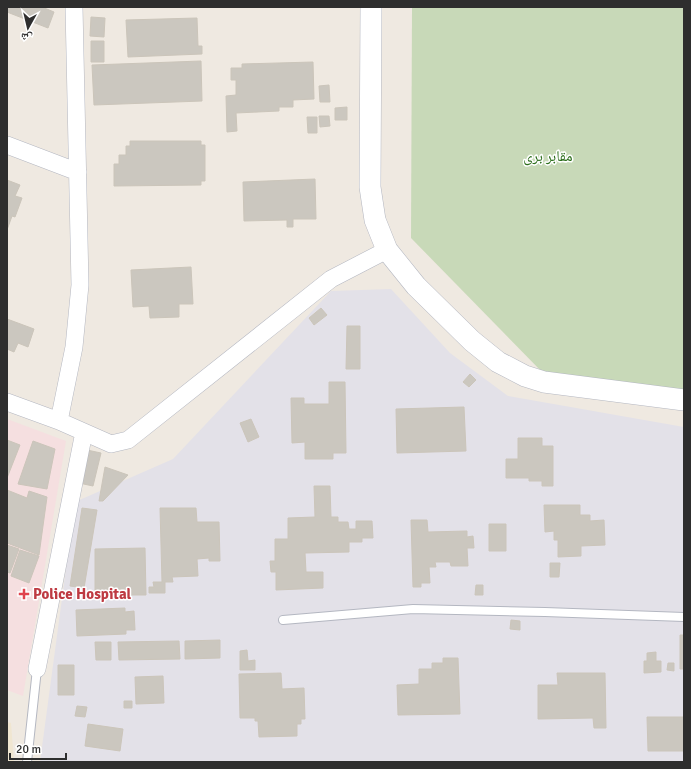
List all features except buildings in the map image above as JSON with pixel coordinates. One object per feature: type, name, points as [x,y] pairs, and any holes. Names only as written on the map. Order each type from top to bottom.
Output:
[{"type":"street","points":[[59,421],[74,347],[80,285],[74,7]]},
{"type":"street","points":[[371,7],[370,187],[375,220],[387,250],[416,286],[472,340],[498,362],[525,376],[544,382],[684,400]]},
{"type":"street","points":[[7,145],[78,172]]},
{"type":"street","points":[[7,402],[59,421],[111,444],[128,440],[331,279],[387,250]]},
{"type":"street","points":[[37,669],[84,432]]},
{"type":"lane","points":[[283,620],[413,609],[684,617]]},
{"type":"lane","points":[[27,762],[37,669]]},
{"type":"shaded area","points":[[391,289],[450,353],[508,396],[684,427],[684,762],[40,762],[75,502],[173,459],[331,291]]},
{"type":"shaded area","name":"Police Hospital","points":[[7,419],[66,441],[23,696],[7,690]]},
{"type":"shaded area","points":[[7,722],[11,723],[14,762],[7,762]]},
{"type":"green space","name":"مقابر برى","points":[[412,7],[684,7],[684,394],[543,373],[411,238]]},
{"type":"place","name":"Police Hospital","points":[[24,594]]}]
